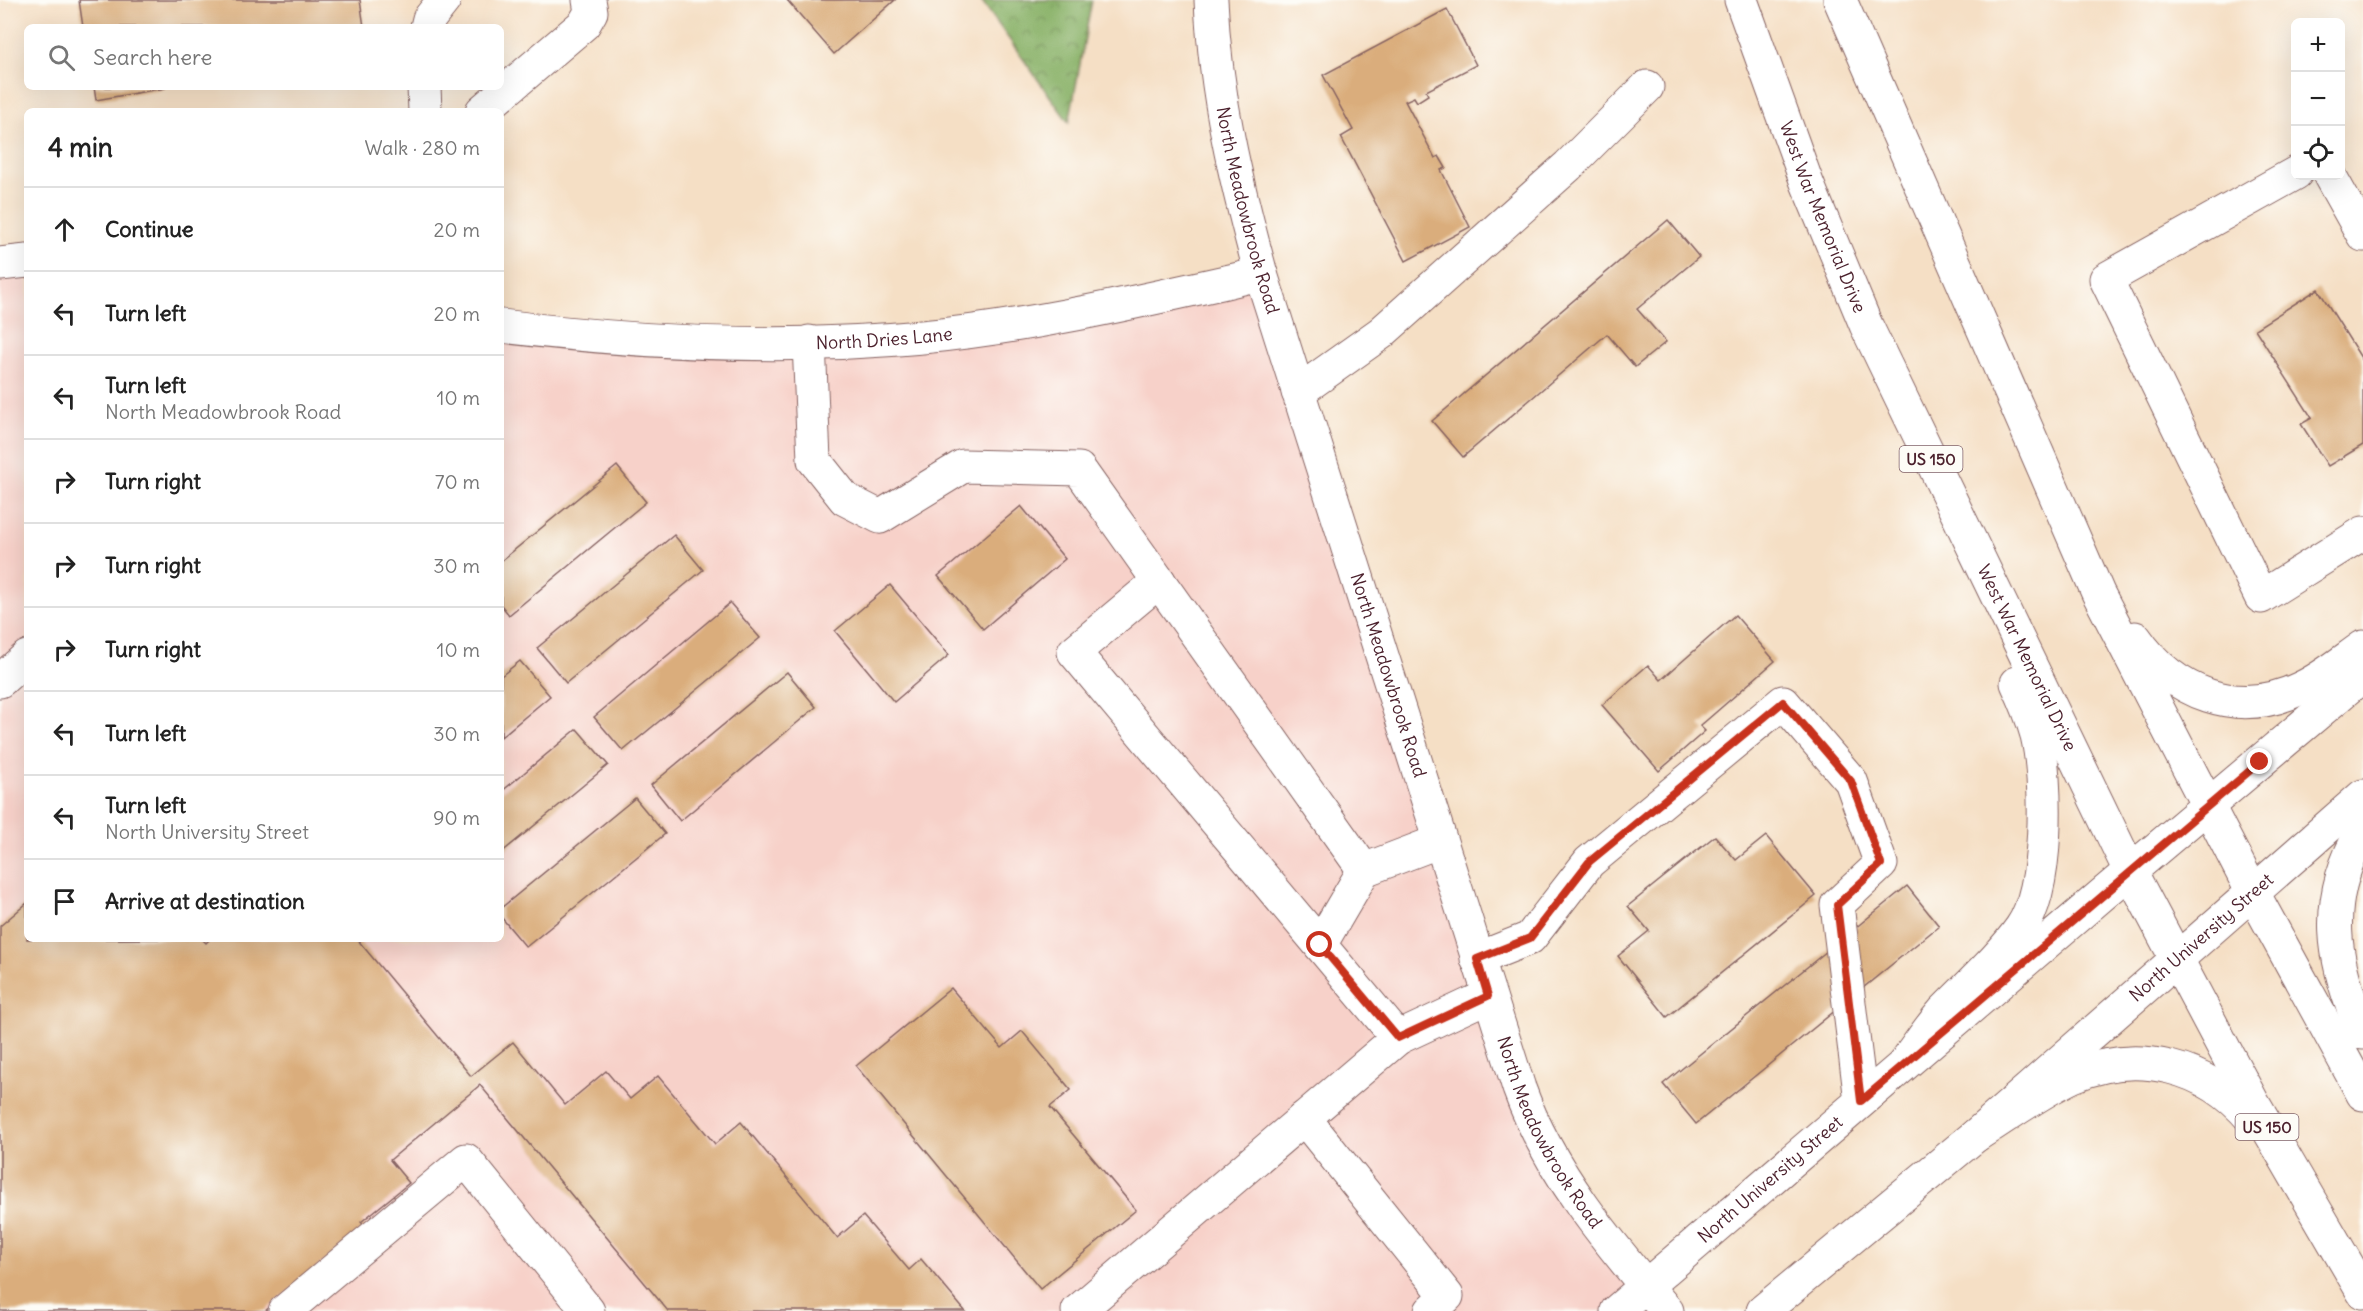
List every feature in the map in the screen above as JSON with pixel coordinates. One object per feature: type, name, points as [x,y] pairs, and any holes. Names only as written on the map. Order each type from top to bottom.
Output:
[{"type":"main road","points":[[428,24],[444,0]]},
{"type":"main road","points":[[486,108],[584,24],[591,12],[589,0]]},
{"type":"main road","name":"North Meadowbrook Road","points":[[1211,0],[1215,60],[1227,139],[1235,179],[1261,274],[1488,996],[1527,1111],[1545,1147],[1645,1299],[1667,1311]]},
{"type":"main road","name":"West War Memorial Drive","points":[[1741,0],[1807,183],[1866,325],[2130,871],[2176,960],[2304,1192],[2363,1292]]},
{"type":"main road","points":[[1840,0],[2098,593],[2207,807],[2363,1094]]},
{"type":"main road","points":[[1298,392],[1382,333],[1568,166],[1647,87]]},
{"type":"main road","points":[[424,90],[425,108]]},
{"type":"main road","points":[[2291,175],[2106,279],[2260,597],[2363,533]]},
{"type":"main road","points":[[2332,180],[2363,235]]},
{"type":"main road","points":[[0,264],[24,261]]},
{"type":"main road","name":"North Dries Lane","points":[[504,326],[677,341],[809,342],[899,339],[1002,327],[1116,306],[1261,274]]},
{"type":"main road","points":[[1866,325],[1923,469],[2030,713],[2039,746],[2043,791],[2043,835],[2038,881],[2027,919],[1996,958],[1941,1015],[1904,1064]]},
{"type":"main road","points":[[809,342],[814,460],[844,499],[880,517],[963,466],[1079,469],[1364,870]]},
{"type":"main road","points":[[1159,581],[1074,652],[1398,1038]]},
{"type":"main road","points":[[2098,593],[2167,674],[2190,689],[2224,699],[2253,702],[2293,692],[2312,683],[2363,647]]},
{"type":"main road","points":[[0,681],[24,660]]},
{"type":"main road","name":"North University Street","points":[[1617,1311],[1645,1299],[1861,1101],[2363,675]]},
{"type":"main road","points":[[1477,959],[1530,938],[1589,862],[1783,702],[1851,781],[1881,864],[1837,905],[1861,1101]]},
{"type":"main road","name":"North University Street","points":[[1763,1311],[1975,1136],[2363,796]]},
{"type":"main road","points":[[2363,830],[2348,861],[2334,923],[2339,967],[2363,1033]]},
{"type":"main road","points":[[1320,945],[1364,870],[1440,841]]},
{"type":"main road","points":[[1078,1311],[1398,1038],[1488,996]]},
{"type":"main road","points":[[1975,1136],[2061,1082],[2088,1071],[2112,1065],[2171,1067],[2204,1079],[2231,1097],[2263,1133],[2304,1192]]},
{"type":"main road","points":[[1304,1118],[1447,1296],[1431,1311]]},
{"type":"main road","points":[[285,1311],[466,1160],[588,1311]]},
{"type":"shaded area","points":[[24,265],[24,942],[504,942],[504,325],[809,342],[1261,274],[1527,1111],[1646,1286],[1617,1311],[0,1311],[0,267]]},
{"type":"green space","points":[[981,0],[1092,0],[1069,123]]},
{"type":"building","points":[[79,0],[360,0],[364,24],[83,24]]},
{"type":"building","points":[[787,0],[895,0],[834,54]]},
{"type":"building","points":[[1447,9],[1476,65],[1426,91],[1428,95],[1417,102],[1414,97],[1405,101],[1435,158],[1439,156],[1446,168],[1441,170],[1470,227],[1406,261],[1341,137],[1353,130],[1323,75]]},
{"type":"building","points":[[94,90],[154,90],[96,100]]},
{"type":"building","points":[[1668,220],[1699,257],[1637,309],[1666,342],[1635,367],[1607,334],[1463,457],[1432,421]]},
{"type":"building","points":[[2318,289],[2363,361],[2363,445],[2328,466],[2301,424],[2312,418],[2255,329]]},
{"type":"building","points":[[617,466],[646,502],[509,615],[504,609],[504,559]]},
{"type":"building","points":[[1021,506],[1065,559],[983,629],[938,576]]},
{"type":"building","points":[[674,535],[703,570],[566,683],[537,648]]},
{"type":"building","points":[[890,585],[949,655],[894,702],[835,631]]},
{"type":"building","points":[[730,603],[760,638],[623,751],[594,717]]},
{"type":"building","points":[[1735,615],[1775,661],[1700,726],[1705,731],[1659,771],[1602,705],[1648,665],[1661,680]]},
{"type":"building","points":[[520,661],[550,696],[504,734],[504,674]]},
{"type":"building","points":[[787,672],[816,707],[680,821],[651,785]]},
{"type":"building","points":[[577,729],[608,765],[504,851],[504,790]]},
{"type":"building","points":[[635,798],[665,834],[526,947],[504,921],[504,906]]},
{"type":"building","points":[[1715,836],[1736,860],[1766,836],[1816,896],[1667,1017],[1618,956],[1649,931],[1628,906]]},
{"type":"building","points":[[1907,886],[1939,926],[1696,1124],[1663,1084]]},
{"type":"building","points":[[24,906],[24,942],[359,942],[471,1076],[513,1042],[565,1105],[606,1071],[630,1099],[658,1076],[715,1144],[741,1122],[837,1238],[863,1216],[909,1270],[921,1259],[965,1311],[668,1311],[480,1085],[390,1160],[409,1183],[361,1222],[366,1227],[265,1311],[0,1311],[0,926]]},
{"type":"building","points":[[951,988],[1002,1048],[1022,1031],[1071,1090],[1050,1107],[1136,1210],[1040,1289],[856,1066]]},
{"type":"route","points":[[1320,945],[1398,1038],[1488,996],[1477,959],[1530,938],[1589,862],[1783,702],[1851,781],[1881,864],[1837,905],[1861,1101],[2260,762]]}]
